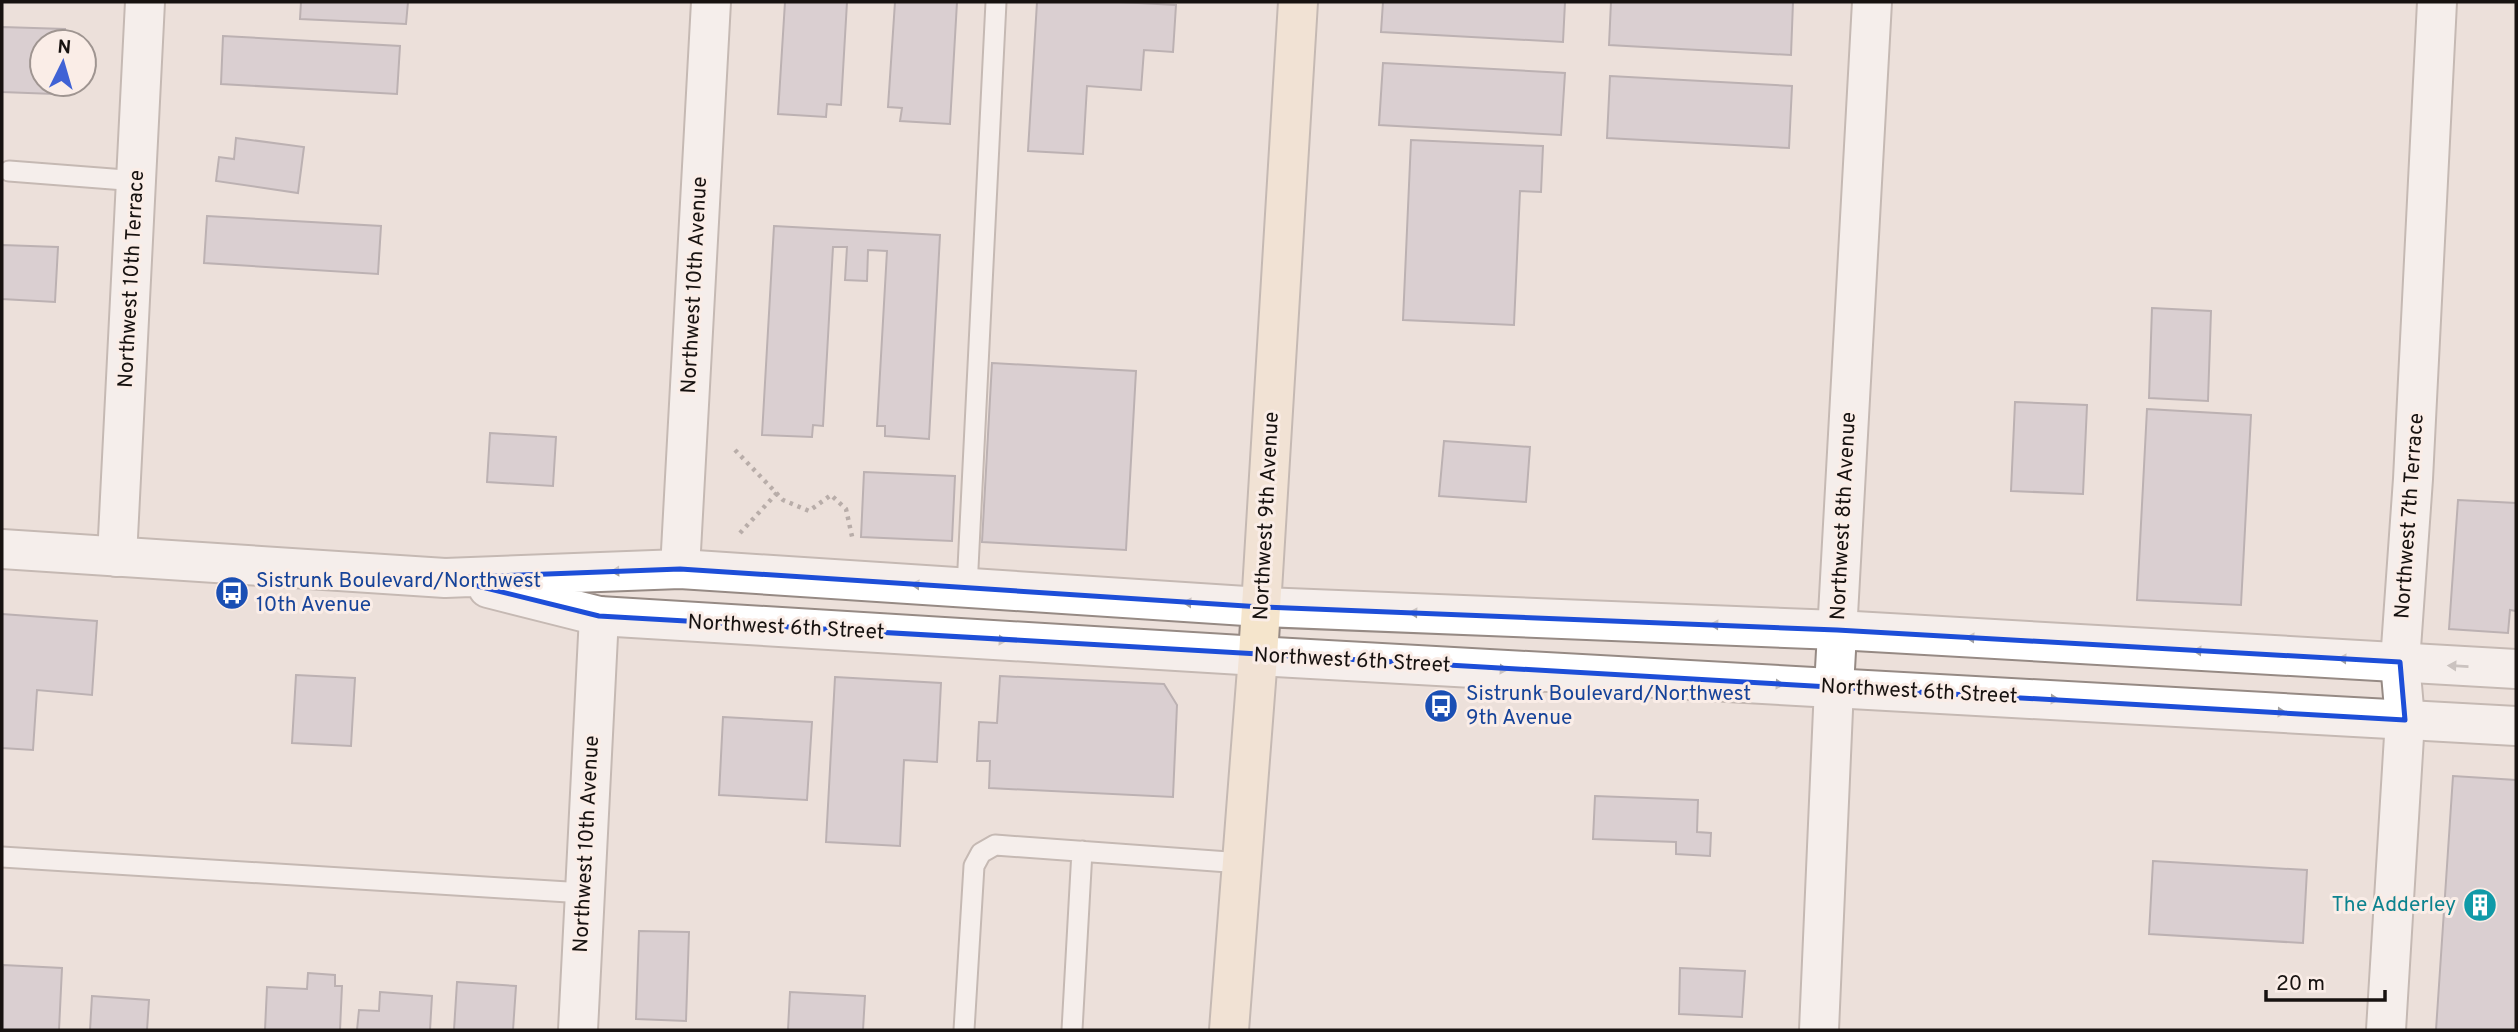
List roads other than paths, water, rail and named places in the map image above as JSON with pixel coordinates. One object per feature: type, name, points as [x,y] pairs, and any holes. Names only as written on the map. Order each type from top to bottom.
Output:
[{"type":"main road","name":"Northwest 9th Avenue","points":[[1229,1030],[1258,656],[1298,2]]},
{"type":"street","name":"Northwest 10th Terrace","points":[[117,557],[145,2]]},
{"type":"street","name":"Northwest 10th Avenue","points":[[680,569],[711,2]]},
{"type":"street","name":"Northwest 8th Avenue","points":[[1819,1030],[1834,687],[1872,2]]},
{"type":"street","name":"Northwest 7th Terrace","points":[[2386,1030],[2405,720],[2400,662],[2413,479],[2437,2]]},
{"type":"street","name":"Northwest 6th Street","points":[[2,549],[445,578],[680,569],[1261,607],[1837,630],[2516,669]]},
{"type":"street","name":"Northwest 6th Street","points":[[445,578],[599,616],[1258,656],[2516,726]]},
{"type":"street","name":"Northwest 10th Avenue","points":[[578,1030],[599,616]]},
{"type":"lane","points":[[967,588],[996,2]]},
{"type":"lane","points":[[9,171],[138,180]]},
{"type":"lane","points":[[964,1030],[974,866],[981,853],[995,845],[1242,863]]},
{"type":"lane","points":[[1072,1030],[1082,852]]},
{"type":"lane","points":[[2,857],[584,893]]},
{"type":"place","name":"Sistrunk Boulevard/Northwest 10th Avenue","points":[[232,593]]},
{"type":"place","name":"Sistrunk Boulevard/Northwest 9th Avenue","points":[[1441,706]]},
{"type":"place","name":"The Adderley","points":[[2480,905]]}]
